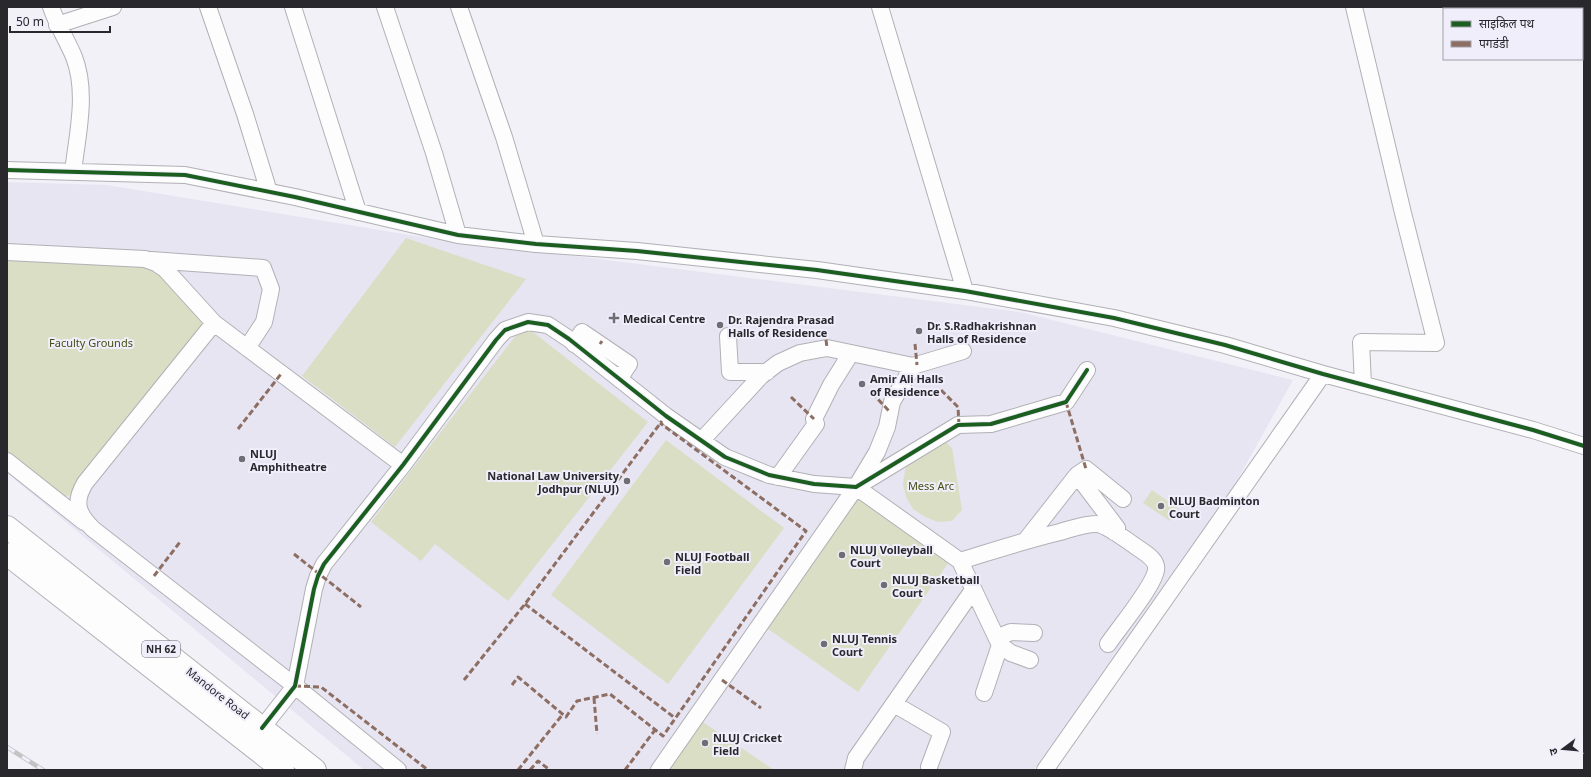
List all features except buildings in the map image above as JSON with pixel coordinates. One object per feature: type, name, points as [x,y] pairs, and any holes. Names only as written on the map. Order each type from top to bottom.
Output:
[{"type":"highway","name":"Mandore Road","points":[[7,527],[315,770]]},
{"type":"highway","name":"Mandore Road","points":[[7,554],[283,770]]},
{"type":"street","points":[[51,7],[57,25],[74,58],[80,89],[73,172]]},
{"type":"street","points":[[57,25],[112,7]]},
{"type":"street","points":[[208,7],[245,114],[269,192]]},
{"type":"street","points":[[292,7],[358,212]]},
{"type":"street","points":[[385,7],[434,153],[458,235]]},
{"type":"street","points":[[459,7],[504,137],[536,244]]},
{"type":"street","points":[[880,7],[965,291]]},
{"type":"street","points":[[1354,7],[1403,214],[1436,343],[1361,342],[1363,385]]},
{"type":"street","points":[[7,170],[185,175],[269,192],[458,235],[536,244],[637,251],[817,270],[965,291],[1114,318],[1225,345],[1323,374],[1533,430],[1584,446]]},
{"type":"street","points":[[7,252],[145,259],[263,268],[271,289],[264,322],[247,348]]},
{"type":"street","points":[[145,259],[156,263],[165,269],[214,324],[403,466]]},
{"type":"street","points":[[262,728],[295,686],[318,576],[324,564],[403,466],[496,340],[505,330],[528,322],[548,326],[574,344],[666,416],[725,457],[769,475],[814,484],[856,487],[960,561],[999,641],[1011,653],[1030,660]]},
{"type":"street","points":[[93,529],[83,519],[78,507],[79,493],[214,324]]},
{"type":"street","points":[[728,336],[730,372],[767,372]]},
{"type":"street","points":[[702,440],[767,372],[778,363],[800,353],[827,348],[913,366],[963,351]]},
{"type":"street","points":[[778,477],[816,424],[814,419],[831,384],[851,353]]},
{"type":"street","points":[[659,770],[856,487],[877,452],[886,427],[892,402],[913,366]]},
{"type":"street","points":[[856,487],[958,425],[991,424],[1066,402],[1087,370]]},
{"type":"street","points":[[1045,770],[1323,374]]},
{"type":"street","points":[[7,461],[295,686],[398,770]]},
{"type":"street","points":[[1026,540],[1077,475],[1086,469],[1122,499]]},
{"type":"street","points":[[1077,475],[1117,528],[1114,532]]},
{"type":"street","points":[[960,561],[1026,540],[1080,526],[1097,524],[1114,532],[1144,552],[1154,561],[1156,571],[1152,581],[1108,644]]},
{"type":"street","points":[[853,770],[856,758],[973,590]]},
{"type":"street","points":[[984,693],[999,641],[1011,632],[1034,633]]},
{"type":"street","points":[[894,704],[942,732],[929,767]]},
{"type":"shaded area","name":"National Law University Jodhpur (NLUJ)","points":[[7,182],[107,185],[416,236],[1020,312],[1293,380],[1233,488],[1034,770],[364,770],[7,473]]},
{"type":"green space","points":[[406,238],[526,279],[395,447],[302,376]]},
{"type":"green space","name":"Faculty Grounds","points":[[7,255],[145,259],[214,323],[79,493],[55,499],[7,461]]},
{"type":"green space","points":[[524,325],[648,422],[508,601],[435,544],[421,561],[371,522]]},
{"type":"green space","name":"NLUJ Football Field","points":[[666,440],[784,528],[668,684],[551,595]]},
{"type":"green space","name":"Mess Arc","points":[[946,442],[952,448],[962,510],[952,521],[938,522],[925,517],[913,509],[906,497],[903,484],[905,470],[911,457],[933,443]]},
{"type":"green space","points":[[856,487],[953,556],[858,692],[761,624]]},
{"type":"green space","name":"NLUJ Badminton Court","points":[[1152,490],[1179,509],[1170,521],[1143,503]]},
{"type":"green space","name":"NLUJ Cricket Field","points":[[694,716],[774,770],[657,770]]},
{"type":"railway","points":[[7,747],[43,770]]},
{"type":"marked path","points":[[825,331],[827,348]]},
{"type":"marked path","points":[[915,344],[917,365]]},
{"type":"marked path","points":[[238,429],[281,374]]},
{"type":"marked path","points":[[941,390],[958,407],[959,425]]},
{"type":"marked path","points":[[872,393],[890,412]]},
{"type":"marked path","points":[[791,397],[814,419]]},
{"type":"marked path","points":[[1066,402],[1086,469]]},
{"type":"marked path","points":[[464,680],[525,604],[662,421]]},
{"type":"marked path","points":[[512,685],[518,677],[566,717],[577,701],[610,694],[663,736],[806,531],[660,423]]},
{"type":"marked path","points":[[154,576],[180,542]]},
{"type":"marked path","points":[[294,554],[361,607]]},
{"type":"marked path","points":[[525,604],[675,718]]},
{"type":"marked path","points":[[722,680],[761,708]]},
{"type":"marked path","points":[[295,686],[321,687],[428,770]]},
{"type":"marked path","points":[[594,698],[597,734]]},
{"type":"marked path","points":[[518,770],[563,714]]},
{"type":"marked path","points":[[625,770],[655,730]]},
{"type":"marked path","points":[[530,770],[538,761],[550,770]]},
{"type":"cycle path","points":[[7,170],[185,175],[295,197],[458,235],[536,244],[637,251],[817,270],[965,291],[1114,318],[1225,345],[1323,374],[1533,430],[1584,446]]},
{"type":"cycle path","points":[[262,728],[295,686],[314,589],[324,564],[403,465],[505,330],[528,322],[548,325],[569,339],[666,416],[725,457],[769,475],[814,484],[856,487],[958,425],[991,424],[1066,402],[1087,370]]},
{"type":"place","name":"Medical Centre","points":[[614,318]]},
{"type":"place","name":"Dr. Rajendra Prasad Halls of Residence","points":[[720,325]]},
{"type":"place","name":"Dr. S.Radhakrishnan Halls of Residence","points":[[919,331]]},
{"type":"place","name":"Amir Ali Halls of Residence","points":[[862,384]]},
{"type":"place","name":"NLUJ Amphitheatre","points":[[242,459]]},
{"type":"place","name":"National Law University Jodhpur (NLUJ)","points":[[627,481]]},
{"type":"place","name":"NLUJ Badminton Court","points":[[1161,506]]},
{"type":"place","name":"NLUJ Volleyball Court","points":[[842,555]]},
{"type":"place","name":"NLUJ Football Field","points":[[667,562]]},
{"type":"place","name":"NLUJ Basketball Court","points":[[884,585]]},
{"type":"place","name":"NLUJ Tennis Court","points":[[824,644]]},
{"type":"place","name":"NLUJ Cricket Field","points":[[705,743]]}]
